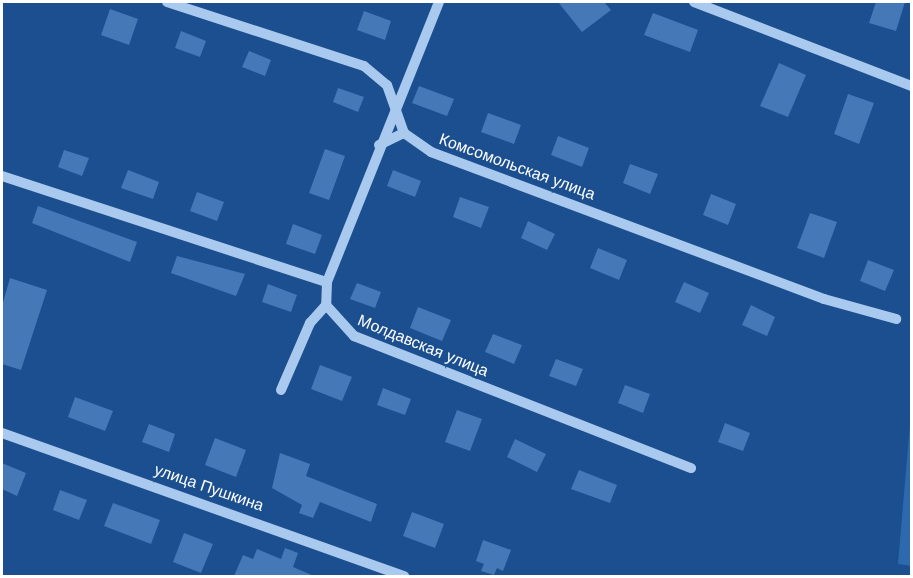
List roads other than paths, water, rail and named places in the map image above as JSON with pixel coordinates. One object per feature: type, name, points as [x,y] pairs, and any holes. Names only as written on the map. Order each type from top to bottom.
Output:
[{"type":"street","points":[[167,2],[364,66],[387,85],[404,133],[379,145]]},
{"type":"street","points":[[281,390],[310,323],[326,305],[327,282],[379,145],[439,2]]},
{"type":"street","points":[[694,2],[912,86]]},
{"type":"street","name":"Комсомольская улица","points":[[404,133],[431,152],[824,299],[896,319]]},
{"type":"street","points":[[2,176],[327,282]]},
{"type":"street","name":"Молдавская улица","points":[[326,305],[354,336],[691,468]]},
{"type":"street","name":"улица Пушкина","points":[[2,433],[404,576]]}]
